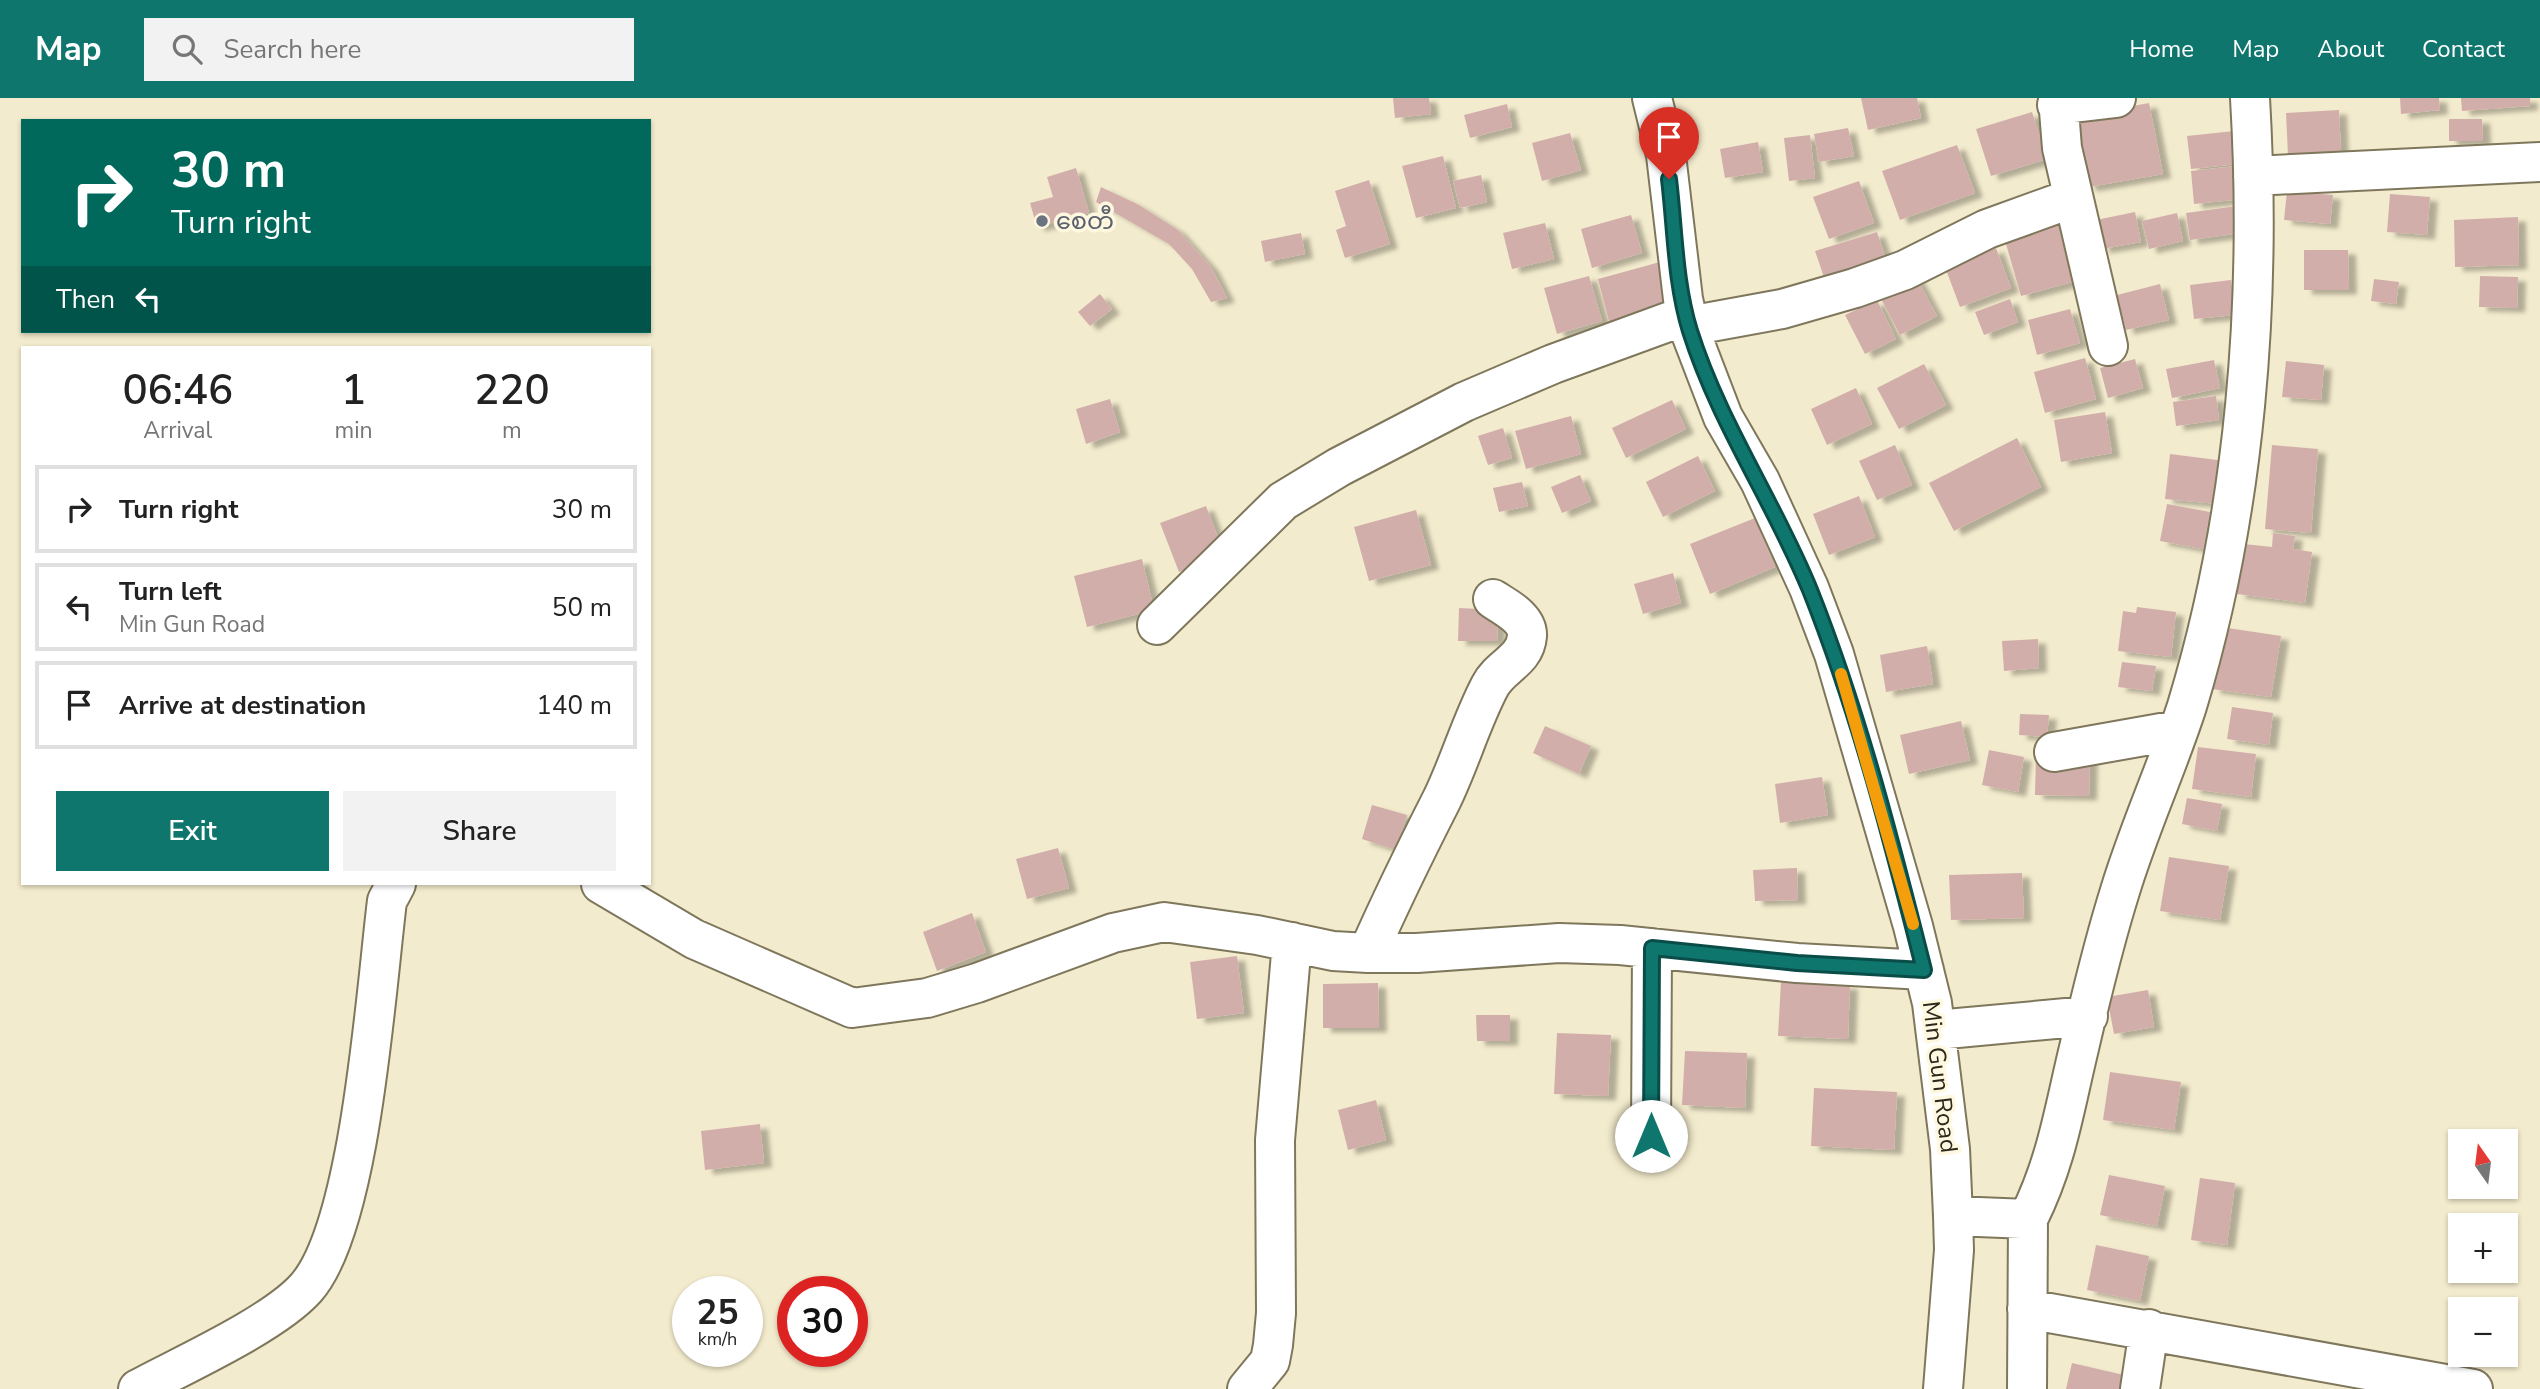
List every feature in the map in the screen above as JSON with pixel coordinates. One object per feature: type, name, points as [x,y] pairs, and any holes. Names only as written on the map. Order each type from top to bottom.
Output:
[{"type":"street","name":"Min Gun Road","points":[[1652,98],[1666,155],[1688,320],[1723,417],[1765,493],[1809,588],[1834,654],[1924,970],[1936,1030],[1950,1149],[1954,1251],[1943,1389]]},
{"type":"street","points":[[2108,346],[2062,148],[2058,102],[2116,98]]},
{"type":"street","points":[[2027,1389],[2028,1219],[2052,1169],[2120,891],[2178,730],[2217,584],[2240,454],[2252,304],[2253,176],[2250,98]]},
{"type":"street","points":[[2253,176],[2540,162]]},
{"type":"street","points":[[1157,625],[1283,501],[1339,467],[1464,402],[1553,363],[1688,320],[1782,309],[1855,288],[1905,270],[1987,229],[2073,198]]},
{"type":"street","points":[[1368,953],[1417,843],[1442,798],[1473,718],[1493,679],[1524,650],[1526,628],[1521,620],[1493,598]]},
{"type":"street","points":[[2054,752],[2178,730]]},
{"type":"street","points":[[138,1389],[279,1310],[306,1288],[318,1269],[348,1183],[363,1092],[387,901],[395,885]]},
{"type":"street","points":[[603,885],[694,939],[852,1008],[927,998],[977,983],[1113,933],[1164,922],[1191,924],[1333,951],[1417,953],[1559,943],[1652,948],[1797,963],[1924,970]]},
{"type":"street","points":[[1247,1389],[1270,1361],[1274,1334],[1275,1140],[1292,942]]},
{"type":"street","points":[[1651,1136],[1652,948]]},
{"type":"street","points":[[1936,1030],[2088,1016]]},
{"type":"street","points":[[1953,1216],[2028,1219]]},
{"type":"street","points":[[2027,1309],[2473,1389]]},
{"type":"street","points":[[2140,1389],[2149,1329]]},
{"type":"building","points":[[1393,98],[1429,98],[1431,114],[1395,118]]},
{"type":"building","points":[[1861,98],[1917,98],[1921,118],[1868,130]]},
{"type":"building","points":[[2400,98],[2439,98],[2440,110],[2401,114]]},
{"type":"building","points":[[2461,98],[2530,98],[2530,106],[2462,111]]},
{"type":"building","points":[[2149,103],[2163,174],[2089,187],[2066,138],[2081,135],[2078,116]]},
{"type":"building","points":[[1507,104],[1512,127],[1470,138],[1464,115]]},
{"type":"building","points":[[2339,110],[2341,153],[2288,156],[2286,113]]},
{"type":"building","points":[[2032,112],[2047,159],[1991,176],[1976,129]]},
{"type":"building","points":[[2449,119],[2482,119],[2483,141],[2449,141]]},
{"type":"building","points":[[1848,128],[1854,156],[1819,162],[1814,134]]},
{"type":"building","points":[[2234,131],[2237,164],[2191,169],[2187,136]]},
{"type":"building","points":[[1570,133],[1581,170],[1542,181],[1532,143]]},
{"type":"building","points":[[1810,135],[1815,178],[1789,181],[1784,138]]},
{"type":"building","points":[[1758,142],[1763,172],[1725,178],[1720,149]]},
{"type":"building","points":[[1957,145],[1975,193],[1900,220],[1882,171]]},
{"type":"building","points":[[1443,156],[1456,208],[1416,218],[1402,166]]},
{"type":"building","points":[[2237,166],[2242,199],[2194,204],[2191,171]]},
{"type":"building","points":[[1076,168],[1089,213],[1037,227],[1030,203],[1053,197],[1047,177]]},
{"type":"building","points":[[1481,175],[1487,202],[1460,208],[1453,181]]},
{"type":"building","points":[[1369,180],[1390,244],[1345,258],[1336,230],[1346,226],[1335,191]]},
{"type":"building","points":[[1859,181],[1874,223],[1829,239],[1813,197]]},
{"type":"building","points":[[1101,187],[1139,205],[1178,230],[1211,267],[1227,298],[1211,302],[1192,269],[1169,244],[1096,202]]},
{"type":"building","points":[[2287,191],[2333,195],[2330,224],[2284,220]]},
{"type":"building","points":[[2390,194],[2430,197],[2427,235],[2387,232]]},
{"type":"building","points":[[2244,205],[2248,232],[2190,240],[2186,213]]},
{"type":"building","points":[[2135,212],[2141,242],[2102,249],[2096,220]]},
{"type":"building","points":[[2177,213],[2183,241],[2149,249],[2142,221]]},
{"type":"building","points":[[1631,215],[1642,253],[1592,268],[1581,229]]},
{"type":"building","points":[[2518,217],[2519,265],[2455,267],[2454,220]]},
{"type":"building","points":[[2065,219],[2083,279],[2021,296],[2004,237]]},
{"type":"building","points":[[1545,223],[1554,259],[1512,269],[1503,233]]},
{"type":"building","points":[[1877,232],[1887,263],[1826,283],[1815,251]]},
{"type":"building","points":[[1301,233],[1305,254],[1265,262],[1261,241]]},
{"type":"building","points":[[1996,248],[2011,288],[1960,307],[1945,267]]},
{"type":"building","points":[[2304,250],[2348,250],[2349,290],[2304,290]]},
{"type":"building","points":[[1660,262],[1674,312],[1611,329],[1598,279]]},
{"type":"building","points":[[1589,276],[1602,321],[1557,334],[1544,288]]},
{"type":"building","points":[[2480,276],[2518,277],[2517,308],[2479,307]]},
{"type":"building","points":[[1916,277],[1937,316],[1900,335],[1880,297]]},
{"type":"building","points":[[2374,279],[2399,282],[2396,304],[2371,301]]},
{"type":"building","points":[[2231,280],[2235,315],[2194,319],[2190,285]]},
{"type":"building","points":[[2160,284],[2169,320],[2126,330],[2117,295]]},
{"type":"building","points":[[1100,294],[1112,309],[1090,326],[1078,312]]},
{"type":"building","points":[[2010,299],[2018,322],[1984,335],[1975,312]]},
{"type":"building","points":[[1877,300],[1896,339],[1865,354],[1845,315]]},
{"type":"building","points":[[2070,309],[2080,343],[2037,355],[2028,320]]},
{"type":"building","points":[[2085,358],[2096,399],[2045,413],[2034,372]]},
{"type":"building","points":[[2135,359],[2143,388],[2108,398],[2100,368]]},
{"type":"building","points":[[2214,360],[2220,388],[2172,398],[2166,369]]},
{"type":"building","points":[[2286,361],[2324,365],[2321,400],[2282,397]]},
{"type":"building","points":[[1924,364],[1946,405],[1899,429],[1877,388]]},
{"type":"building","points":[[1856,388],[1872,424],[1827,445],[1811,409]]},
{"type":"building","points":[[2216,396],[2219,420],[2176,426],[2173,402]]},
{"type":"building","points":[[1110,399],[1120,432],[1086,444],[1076,409]]},
{"type":"building","points":[[1672,400],[1686,429],[1626,458],[1612,428]]},
{"type":"building","points":[[2105,412],[2112,453],[2061,462],[2054,420]]},
{"type":"building","points":[[1571,416],[1581,454],[1526,469],[1515,431]]},
{"type":"building","points":[[1503,428],[1512,458],[1488,465],[1478,436]]},
{"type":"building","points":[[2017,438],[2041,487],[1954,531],[1929,483]]},
{"type":"building","points":[[1895,445],[1912,485],[1877,500],[1859,461]]},
{"type":"building","points":[[2272,445],[2318,449],[2311,533],[2265,529]]},
{"type":"building","points":[[2170,454],[2225,461],[2219,504],[2165,499]]},
{"type":"building","points":[[1698,456],[1715,491],[1663,517],[1646,482]]},
{"type":"building","points":[[1580,475],[1591,501],[1562,513],[1551,487]]},
{"type":"building","points":[[1522,482],[1528,506],[1499,512],[1493,488]]},
{"type":"building","points":[[1859,496],[1875,537],[1829,555],[1813,514]]},
{"type":"building","points":[[2167,504],[2210,512],[2203,549],[2160,541]]},
{"type":"building","points":[[1206,506],[1224,554],[1179,572],[1160,523]]},
{"type":"building","points":[[1416,510],[1431,565],[1369,581],[1354,527]]},
{"type":"building","points":[[1755,518],[1775,567],[1710,594],[1690,544]]},
{"type":"building","points":[[2273,533],[2295,536],[2293,549],[2312,552],[2305,603],[2237,594],[2244,544],[2272,547]]},
{"type":"building","points":[[1142,559],[1154,610],[1087,627],[1074,576]]},
{"type":"building","points":[[1673,573],[1681,603],[1643,614],[1634,584]]},
{"type":"building","points":[[2137,607],[2176,612],[2171,657],[2118,651],[2123,611],[2136,613]]},
{"type":"building","points":[[1459,608],[1498,610],[1497,641],[1458,641]]},
{"type":"building","points":[[2221,627],[2281,636],[2271,697],[2212,689]]},
{"type":"building","points":[[2038,639],[2039,668],[2004,671],[2002,641]]},
{"type":"building","points":[[1927,646],[1933,684],[1886,692],[1880,655]]},
{"type":"building","points":[[2122,662],[2156,666],[2152,691],[2118,687]]},
{"type":"building","points":[[2232,707],[2273,713],[2269,745],[2227,739]]},
{"type":"building","points":[[2020,714],[2049,715],[2047,737],[2019,735]]},
{"type":"building","points":[[1961,721],[1970,760],[1909,774],[1900,735]]},
{"type":"building","points":[[1545,726],[1591,746],[1579,774],[1533,753]]},
{"type":"building","points":[[2198,747],[2256,754],[2251,797],[2192,789]]},
{"type":"building","points":[[1989,750],[2024,757],[2018,792],[1982,785]]},
{"type":"building","points":[[2036,751],[2090,753],[2089,796],[2035,795]]},
{"type":"building","points":[[1822,777],[1828,815],[1780,823],[1775,784]]},
{"type":"building","points":[[2187,798],[2222,804],[2217,831],[2182,824]]},
{"type":"building","points":[[1372,805],[1407,815],[1396,850],[1362,839]]},
{"type":"building","points":[[1058,848],[1069,888],[1027,899],[1016,859]]},
{"type":"building","points":[[2169,857],[2229,866],[2220,920],[2160,911]]},
{"type":"building","points":[[1797,868],[1798,900],[1755,901],[1753,870]]},
{"type":"building","points":[[2022,873],[2024,918],[1951,920],[1949,875]]},
{"type":"building","points":[[972,913],[986,952],[937,971],[923,932]]},
{"type":"building","points":[[1237,956],[1244,1013],[1197,1019],[1190,962]]},
{"type":"building","points":[[1781,981],[1850,985],[1848,1039],[1778,1036]]},
{"type":"building","points":[[1378,983],[1379,1028],[1323,1028],[1323,984]]},
{"type":"building","points":[[2148,990],[2154,1027],[2114,1034],[2107,997]]},
{"type":"building","points":[[1476,1015],[1510,1015],[1510,1041],[1477,1041]]},
{"type":"building","points":[[1557,1033],[1611,1035],[1608,1096],[1554,1094]]},
{"type":"building","points":[[1685,1051],[1747,1053],[1745,1108],[1682,1105]]},
{"type":"building","points":[[2110,1072],[2181,1082],[2174,1130],[2103,1120]]},
{"type":"building","points":[[1814,1088],[1897,1092],[1894,1150],[1811,1146]]},
{"type":"building","points":[[1376,1100],[1386,1140],[1348,1150],[1338,1110]]},
{"type":"building","points":[[760,1124],[764,1163],[705,1170],[701,1131]]},
{"type":"building","points":[[2109,1175],[2165,1186],[2157,1226],[2100,1215]]},
{"type":"building","points":[[2200,1178],[2235,1183],[2227,1245],[2191,1240]]},
{"type":"building","points":[[2096,1245],[2149,1256],[2140,1301],[2087,1290]]},
{"type":"building","points":[[2072,1363],[2128,1376],[2125,1389],[2066,1389]]},
{"type":"slow traffic","points":[[1841,674],[1913,924]]},
{"type":"place","name":"စေတီ","points":[[1042,221]]},
{"type":"route","points":[[1651,1136],[1652,948],[1797,963],[1924,970],[1852,706],[1834,654],[1809,588],[1760,481],[1723,417],[1690,331],[1683,299],[1669,179]]}]
